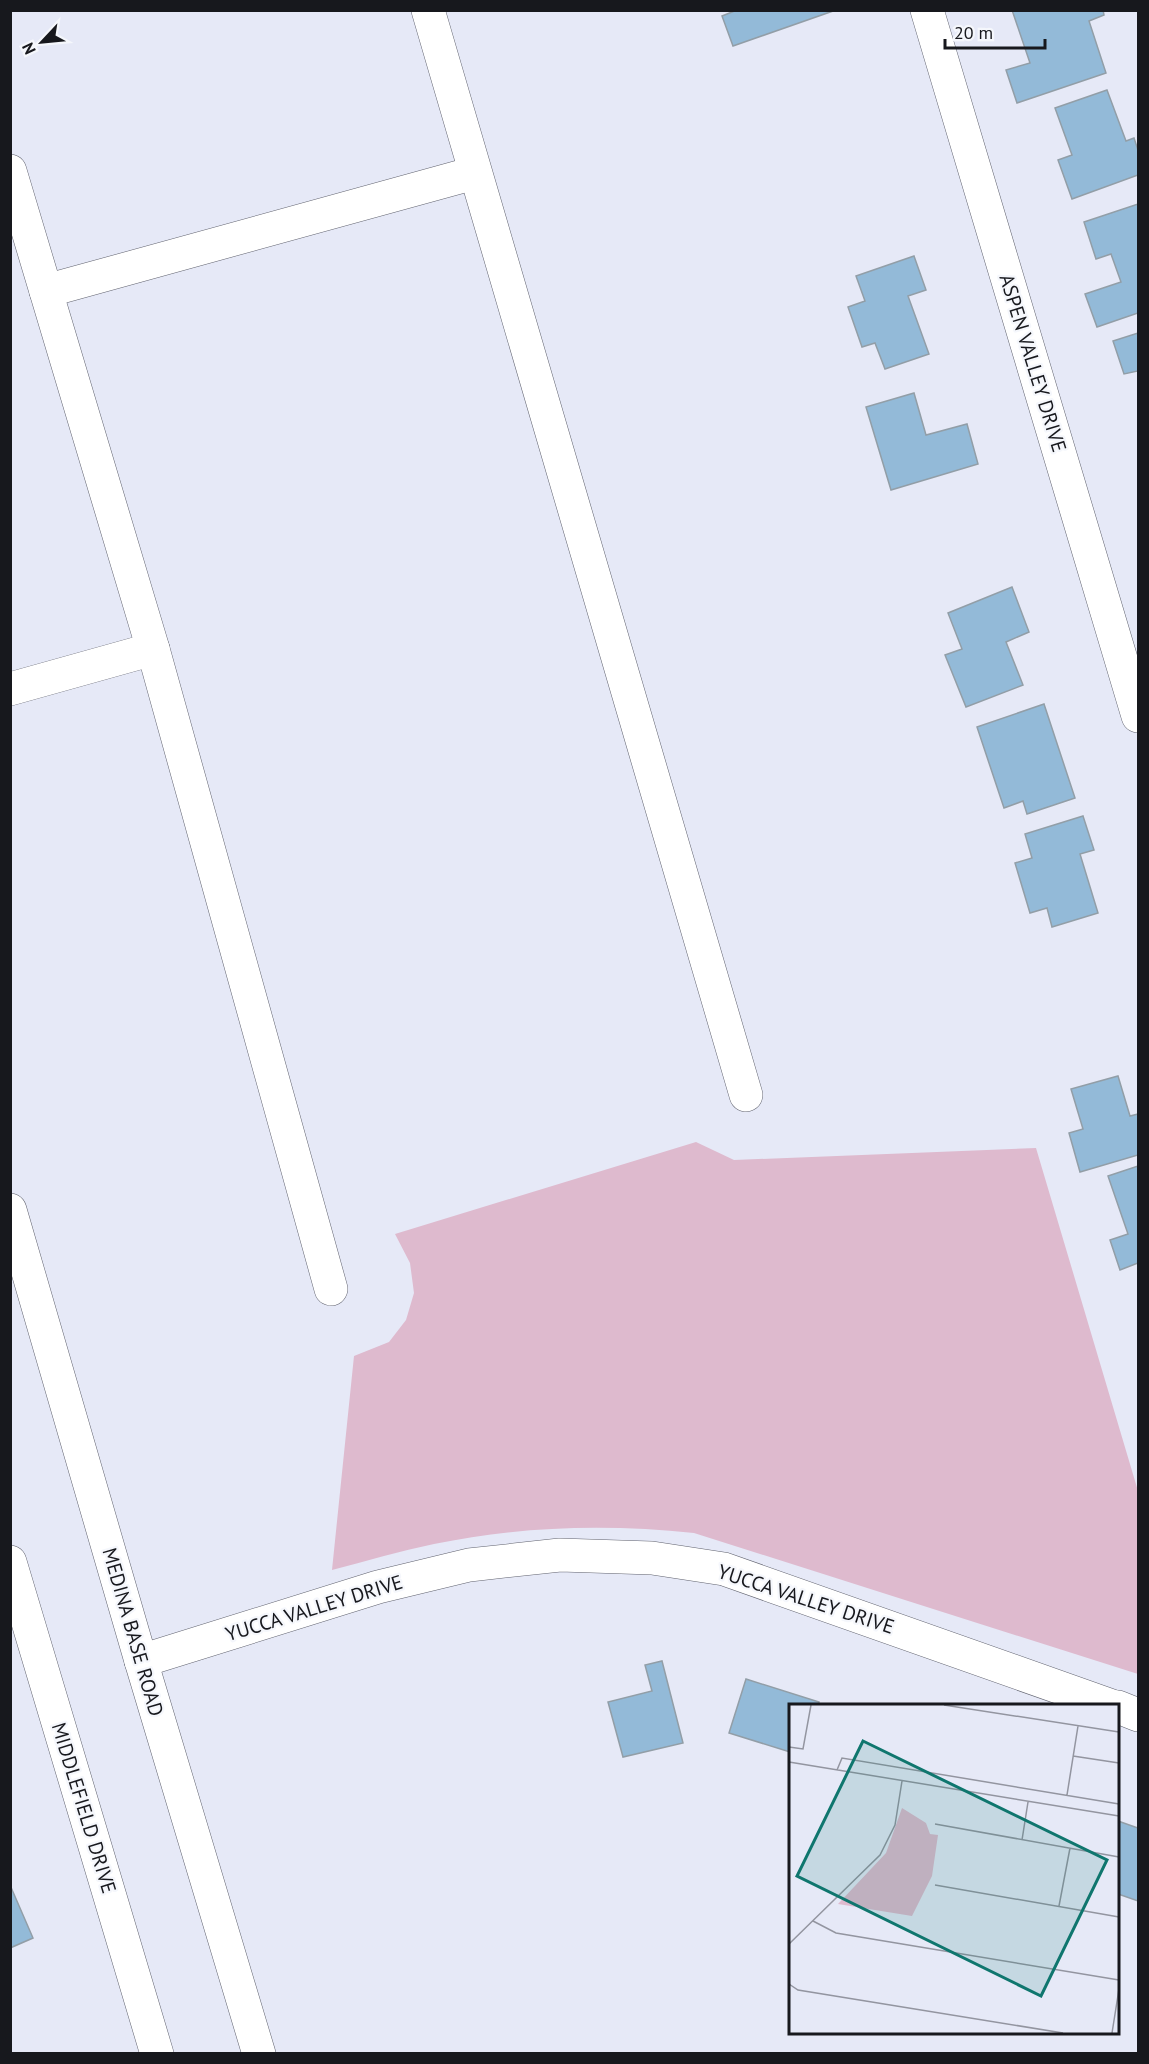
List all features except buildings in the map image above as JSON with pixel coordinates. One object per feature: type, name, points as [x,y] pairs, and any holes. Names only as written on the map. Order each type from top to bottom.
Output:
[{"type":"street","points":[[428,10],[746,1095]]},
{"type":"street","name":"ASPEN VALLEY DRIVE","points":[[927,10],[1138,716]]},
{"type":"street","points":[[10,171],[153,649],[331,1289]]},
{"type":"street","points":[[46,291],[474,173]]},
{"type":"street","points":[[10,689],[153,649]]},
{"type":"street","name":"MEDINA BASE ROAD","points":[[10,1210],[141,1661],[259,2054]]},
{"type":"street","name":"YUCCA VALLEY DRIVE","points":[[141,1661],[378,1587],[469,1565],[560,1555],[652,1558],[724,1569],[1106,1704]]},
{"type":"street","name":"MIDDLEFIELD DRIVE","points":[[10,1562],[157,2054]]},
{"type":"street","points":[[1119,1707],[1138,1715]]},
{"type":"shaded area","points":[[696,1142],[734,1160],[1036,1148],[1138,1491],[1138,1674],[694,1533],[629,1528],[564,1528],[499,1533],[421,1547],[332,1570],[354,1356],[389,1342],[406,1320],[414,1293],[410,1263],[395,1234]]}]
